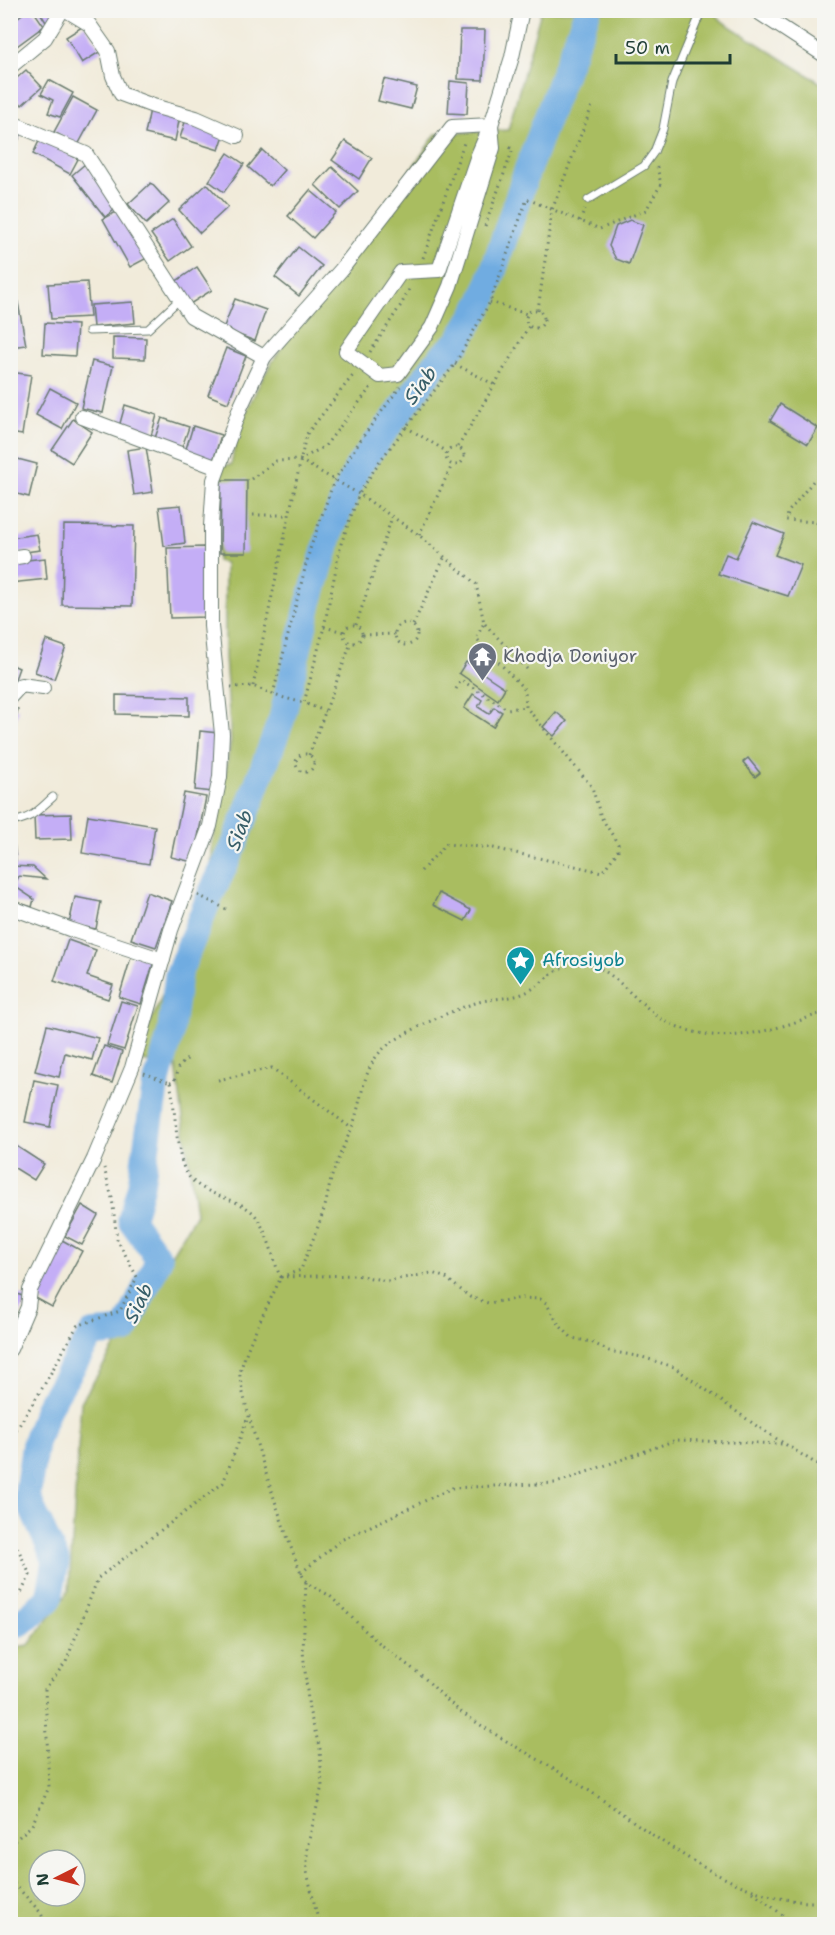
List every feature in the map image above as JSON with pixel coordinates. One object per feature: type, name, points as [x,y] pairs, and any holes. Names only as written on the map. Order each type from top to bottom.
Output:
[{"type":"street","points":[[10,67],[45,38],[64,10],[89,24],[108,51],[113,76],[121,94],[196,118],[237,136]]},
{"type":"street","points":[[491,125],[493,148],[453,277],[432,327],[398,374],[380,376],[346,351],[401,272],[439,270],[477,155],[491,125],[512,57],[522,10]]},
{"type":"street","points":[[755,10],[825,55]]},
{"type":"street","points":[[10,122],[86,154],[191,316],[264,357]]},
{"type":"street","points":[[10,1349],[28,1307],[30,1290],[63,1227],[132,1068],[171,930],[210,826],[220,777],[222,734],[211,626],[211,526],[214,480],[240,408],[264,357],[341,270],[452,127],[491,125]]},
{"type":"street","points":[[82,417],[218,468]]},
{"type":"street","points":[[10,697],[21,685],[43,688]]},
{"type":"street","points":[[10,907],[163,960]]},
{"type":"lane","points":[[588,200],[644,166],[654,152],[663,129],[672,82],[702,10]]},
{"type":"lane","points":[[89,331],[148,329],[180,299]]},
{"type":"lane","points":[[10,822],[25,820],[34,815],[53,797]]},
{"type":"path","points":[[537,310],[552,210],[592,106]]},
{"type":"path","points":[[304,703],[324,627],[341,544],[359,494],[379,462],[455,364],[490,302],[527,199],[600,229],[646,210],[661,184],[654,152]]},
{"type":"path","points":[[490,302],[527,314]]},
{"type":"path","points":[[527,314],[537,310],[544,315],[543,323],[537,328],[529,326]]},
{"type":"path","points":[[527,314],[529,326]]},
{"type":"path","points":[[458,447],[529,326]]},
{"type":"path","points":[[455,364],[495,385]]},
{"type":"path","points":[[251,479],[276,461],[300,460],[324,446],[380,376]]},
{"type":"path","points":[[406,427],[446,451]]},
{"type":"path","points":[[446,451],[453,446],[463,452],[463,460],[452,465]]},
{"type":"path","points":[[446,451],[446,459],[452,465]]},
{"type":"path","points":[[300,460],[359,494],[446,556],[476,584],[484,623],[527,669]]},
{"type":"path","points":[[253,686],[300,460]]},
{"type":"path","points":[[419,535],[452,465]]},
{"type":"path","points":[[825,477],[814,480],[789,511],[786,520],[816,522],[825,528]]},
{"type":"path","points":[[275,695],[310,549],[334,481]]},
{"type":"path","points":[[253,515],[289,515]]},
{"type":"path","points":[[356,625],[392,517]]},
{"type":"path","points":[[413,625],[446,556]]},
{"type":"path","points":[[421,871],[446,844],[493,848],[602,872],[618,851],[618,844],[601,817],[592,787],[526,707],[525,690],[476,638],[484,623]]},
{"type":"path","points":[[356,625],[348,627],[344,632],[345,638],[351,643],[359,642],[363,634]]},
{"type":"path","points":[[356,625],[363,634]]},
{"type":"path","points":[[413,625],[417,633],[416,638],[409,644],[400,642],[396,634],[399,626],[413,625]]},
{"type":"path","points":[[324,627],[344,632]]},
{"type":"path","points":[[363,634],[396,634]]},
{"type":"path","points":[[309,754],[351,643]]},
{"type":"path","points":[[456,689],[461,680],[507,709],[526,707]]},
{"type":"path","points":[[218,687],[253,686],[325,711]]},
{"type":"path","points":[[309,754],[312,758],[312,767],[305,772],[300,771],[297,768],[296,758],[309,754]]},
{"type":"path","points":[[199,896],[226,909]]},
{"type":"path","points":[[319,1924],[307,1872],[307,1848],[321,1786],[320,1749],[309,1710],[303,1651],[306,1582],[273,1493],[241,1389],[240,1375],[281,1277],[301,1270],[323,1214],[335,1167],[351,1128],[361,1091],[372,1064],[382,1050],[404,1034],[480,1001],[521,995],[553,971],[569,964],[585,963],[601,969],[620,982],[665,1022],[694,1032],[716,1036],[739,1036],[776,1030],[825,1012]]},
{"type":"path","points":[[170,1083],[174,1082],[178,1068],[190,1056]]},
{"type":"path","points":[[132,1068],[170,1083]]},
{"type":"path","points":[[218,1080],[272,1068],[351,1128]]},
{"type":"path","points":[[170,1083],[175,1102],[178,1143],[186,1173],[200,1187],[246,1207],[259,1220],[274,1257],[276,1270],[281,1277]]},
{"type":"path","points":[[10,1440],[77,1326],[120,1311],[137,1277],[117,1239],[111,1198],[99,1147]]},
{"type":"path","points":[[281,1277],[356,1275],[387,1281],[432,1273],[446,1278],[470,1297],[488,1303],[522,1298],[540,1299],[546,1303],[559,1325],[572,1338],[591,1342],[609,1351],[642,1357],[674,1367],[758,1427],[815,1463],[825,1466]]},
{"type":"path","points":[[10,1845],[32,1825],[49,1787],[45,1689],[66,1662],[98,1578],[223,1483],[249,1415]]},
{"type":"path","points":[[301,1573],[342,1540],[452,1488],[556,1483],[676,1440],[786,1444]]},
{"type":"path","points":[[10,1531],[30,1575],[21,1593],[10,1599]]},
{"type":"path","points":[[306,1582],[328,1594],[374,1640],[422,1676],[466,1715],[500,1738],[551,1766],[678,1853],[752,1891],[789,1920],[809,1924]]},
{"type":"path","points":[[10,1879],[41,1913],[45,1924]]},
{"type":"path","points":[[752,1891],[806,1903],[825,1902]]},
{"type":"green space","name":"Afrosiyob","points":[[541,11],[713,11],[723,22],[824,85],[824,1924],[11,1924],[10,1648],[29,1645],[69,1590],[81,1402],[196,1214],[176,1066],[134,1060],[211,884],[212,846],[231,741],[225,657],[225,563],[217,561],[219,474],[221,466],[231,465],[237,437],[247,410],[259,385],[289,336],[436,134],[508,130]]},
{"type":"building","points":[[28,10],[33,10],[44,26],[10,51],[10,23]]},
{"type":"building","points":[[37,10],[58,10],[47,24]]},
{"type":"building","points":[[425,10],[458,10],[456,19]]},
{"type":"building","points":[[85,25],[101,51],[82,63],[66,37]]},
{"type":"building","points":[[460,30],[485,30],[483,80],[458,79]]},
{"type":"building","points":[[26,70],[42,87],[22,105],[10,92],[10,84]]},
{"type":"building","points":[[384,79],[417,87],[411,109],[378,101]]},
{"type":"building","points":[[49,80],[73,93],[60,117],[48,113],[53,100],[41,94]]},
{"type":"building","points":[[450,81],[469,83],[467,114],[448,113]]},
{"type":"building","points":[[73,97],[97,110],[78,145],[54,132]]},
{"type":"building","points":[[150,109],[180,116],[175,141],[145,134]]},
{"type":"building","points":[[186,119],[225,132],[219,150],[180,138]]},
{"type":"building","points":[[10,127],[22,132],[12,155],[10,154]]},
{"type":"building","points":[[40,139],[78,159],[70,174],[33,154]]},
{"type":"building","points":[[345,141],[372,158],[359,179],[332,160]]},
{"type":"building","points":[[262,150],[284,170],[270,186],[248,167]]},
{"type":"building","points":[[228,153],[244,164],[224,192],[209,181]]},
{"type":"building","points":[[85,164],[118,207],[105,217],[72,175]]},
{"type":"building","points":[[332,167],[358,191],[340,209],[315,185]]},
{"type":"building","points":[[151,183],[169,203],[146,224],[128,204]]},
{"type":"building","points":[[207,184],[228,207],[200,233],[179,210]]},
{"type":"building","points":[[310,190],[336,212],[313,238],[288,216]]},
{"type":"building","points":[[120,210],[147,258],[130,267],[103,219]]},
{"type":"building","points":[[173,219],[191,246],[170,261],[151,234]]},
{"type":"building","points":[[630,220],[643,225],[629,264],[616,259],[609,246],[616,226]]},
{"type":"building","points":[[298,247],[322,266],[299,296],[275,277]]},
{"type":"building","points":[[10,260],[26,345],[10,347]]},
{"type":"building","points":[[197,267],[212,290],[190,304],[175,282]]},
{"type":"building","points":[[87,282],[90,317],[51,319],[48,284]]},
{"type":"building","points":[[235,299],[266,310],[255,341],[223,329]]},
{"type":"building","points":[[133,302],[135,323],[93,327],[91,305]]},
{"type":"building","points":[[45,323],[77,325],[75,356],[43,354]]},
{"type":"building","points":[[113,337],[146,338],[145,359],[113,358]]},
{"type":"building","points":[[226,348],[246,356],[228,403],[208,395]]},
{"type":"building","points":[[92,361],[113,366],[103,413],[81,408]]},
{"type":"building","points":[[10,372],[31,375],[22,435],[10,433]]},
{"type":"building","points":[[50,388],[76,402],[62,429],[36,415]]},
{"type":"building","points":[[780,404],[818,428],[808,444],[770,421]]},
{"type":"building","points":[[125,405],[157,415],[151,436],[119,427]]},
{"type":"building","points":[[162,418],[189,427],[182,447],[155,438]]},
{"type":"building","points":[[73,419],[92,432],[72,463],[52,450]]},
{"type":"building","points":[[193,426],[221,435],[213,461],[185,452]]},
{"type":"building","points":[[146,447],[153,492],[134,495],[127,450]]},
{"type":"building","points":[[10,457],[37,464],[29,497],[10,492]]},
{"type":"building","points":[[221,480],[247,480],[246,553],[220,553]]},
{"type":"building","points":[[181,505],[185,543],[164,546],[159,507]]},
{"type":"building","points":[[753,522],[784,534],[775,555],[801,565],[788,596],[718,574],[726,554],[736,558]]},
{"type":"building","points":[[64,525],[134,526],[132,606],[62,605]]},
{"type":"building","points":[[37,534],[40,550],[10,554],[10,538]]},
{"type":"building","points":[[204,547],[206,617],[170,618],[167,548]]},
{"type":"building","points":[[45,558],[47,579],[10,583],[10,562]]},
{"type":"building","points":[[46,640],[66,647],[54,679],[35,672]]},
{"type":"building","name":"Khodja Doniyor","points":[[466,662],[505,688],[498,700],[459,673]]},
{"type":"building","points":[[10,664],[19,668],[11,690],[10,690]]},
{"type":"building","points":[[473,694],[482,700],[478,707],[489,714],[494,707],[502,712],[493,727],[464,708]]},
{"type":"building","points":[[116,695],[189,697],[189,716],[116,714]]},
{"type":"building","points":[[10,707],[18,709],[11,740],[10,740]]},
{"type":"building","points":[[556,712],[567,721],[554,736],[543,727]]},
{"type":"building","points":[[200,731],[218,733],[213,792],[195,790]]},
{"type":"building","points":[[10,750],[13,750],[15,794],[10,794]]},
{"type":"building","points":[[748,758],[760,773],[755,777],[743,762]]},
{"type":"building","points":[[184,793],[206,797],[193,862],[171,857]]},
{"type":"building","points":[[71,814],[72,839],[35,840],[34,815]]},
{"type":"building","points":[[88,815],[155,826],[149,864],[82,853]]},
{"type":"building","points":[[10,833],[13,833],[16,861],[10,862]]},
{"type":"building","points":[[10,866],[33,867],[46,879],[19,876],[14,886],[34,899],[32,907],[10,900]]},
{"type":"building","points":[[147,892],[172,901],[156,947],[131,939]]},
{"type":"building","points":[[439,893],[471,910],[465,921],[433,905]]},
{"type":"building","points":[[75,897],[101,902],[96,929],[69,924]]},
{"type":"building","points":[[68,940],[96,950],[87,976],[113,985],[108,999],[54,981]]},
{"type":"building","points":[[132,954],[154,961],[141,1004],[119,997]]},
{"type":"building","points":[[121,1001],[138,1006],[124,1050],[107,1045]]},
{"type":"building","points":[[47,1025],[98,1038],[92,1060],[65,1053],[59,1077],[35,1071]]},
{"type":"building","points":[[104,1046],[122,1052],[112,1083],[93,1076]]},
{"type":"building","points":[[34,1080],[58,1085],[50,1127],[25,1122]]},
{"type":"building","points":[[10,1142],[44,1164],[34,1180],[10,1165]]},
{"type":"building","points":[[82,1205],[98,1215],[82,1245],[65,1236]]},
{"type":"building","points":[[62,1240],[82,1251],[52,1307],[32,1296]]},
{"type":"building","points":[[10,1291],[27,1298],[10,1334]]},
{"type":"waterway","name":"Siab","points":[[10,1622],[20,1623],[49,1599],[56,1561],[27,1497],[35,1443],[48,1407],[92,1334],[125,1331],[159,1259],[131,1220],[141,1185],[155,1088],[170,1036],[178,975],[209,898],[234,846],[282,718],[309,603],[332,527],[357,468],[440,358],[458,342],[483,301],[528,168],[588,10]]},
{"type":"place","name":"Khodja Doniyor","points":[[482,682]]},
{"type":"place","name":"Afrosiyob","points":[[521,986]]}]
